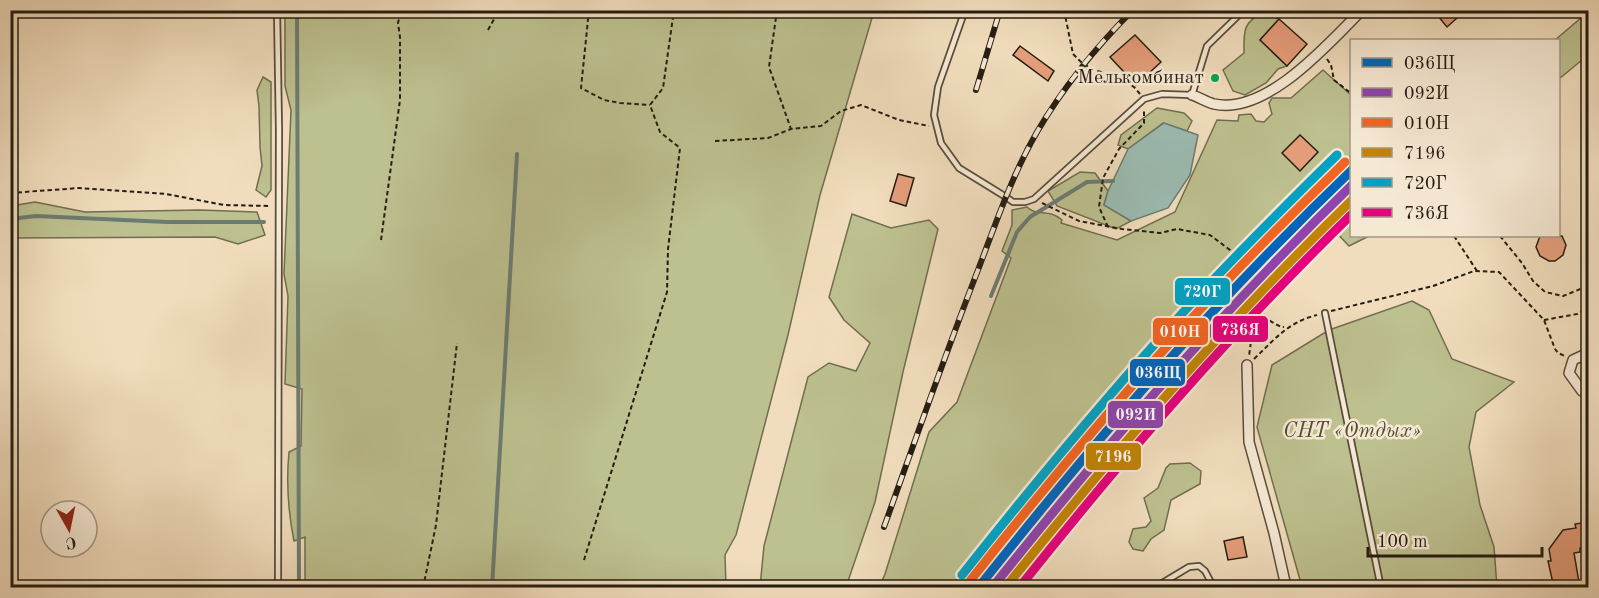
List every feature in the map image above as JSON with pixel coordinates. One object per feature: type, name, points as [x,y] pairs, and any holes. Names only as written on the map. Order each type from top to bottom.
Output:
[{"type":"street","points":[[1192,94],[1213,104],[1234,104],[1266,94],[1290,79],[1362,10]]},
{"type":"street","points":[[1588,353],[1573,360],[1569,373],[1582,391],[1588,394]]},
{"type":"street","points":[[1247,365],[1249,442],[1274,533],[1285,588]]},
{"type":"lane","points":[[277,10],[278,588]]},
{"type":"lane","points":[[965,10],[938,87],[934,115],[937,128],[941,142],[959,168],[1013,202],[1034,199],[1144,99],[1162,94],[1192,94],[1207,46],[1244,10]]},
{"type":"lane","points":[[1325,313],[1382,588]]},
{"type":"lane","points":[[1154,588],[1189,567],[1199,566],[1205,571],[1214,588]]},
{"type":"path","points":[[381,240],[400,100],[398,23],[401,10]]},
{"type":"path","points":[[488,30],[499,10]]},
{"type":"path","points":[[589,10],[581,88],[604,100],[620,104],[650,105]]},
{"type":"path","points":[[650,105],[663,88],[674,10]]},
{"type":"path","points":[[777,10],[769,67],[790,129]]},
{"type":"path","points":[[1064,10],[1073,54],[1083,64],[1115,76],[1134,87],[1144,99],[1144,123],[1119,150],[1104,178],[1099,207],[1108,227]]},
{"type":"path","points":[[1322,50],[1331,65],[1334,80],[1350,92]]},
{"type":"path","points":[[584,560],[667,292],[668,249],[680,148],[660,132],[650,105]]},
{"type":"path","points":[[715,141],[768,138],[790,129],[821,126],[841,111],[861,105],[899,120],[937,128]]},
{"type":"path","points":[[1242,264],[1350,159]]},
{"type":"path","points":[[10,193],[80,188],[166,194],[224,206],[278,207]]},
{"type":"path","points":[[1044,204],[1079,221],[1108,227],[1160,233],[1177,229],[1210,235],[1234,253],[1265,295],[1263,318],[1251,334],[1247,365]]},
{"type":"path","points":[[1455,237],[1478,271]]},
{"type":"path","points":[[1501,237],[1533,281],[1545,292],[1563,296],[1588,286]]},
{"type":"path","points":[[1247,365],[1286,327],[1310,316],[1433,286],[1478,271],[1499,272],[1545,320],[1555,349],[1573,360]]},
{"type":"path","points":[[1545,320],[1577,314],[1588,308]]},
{"type":"path","points":[[1263,318],[1281,327],[1286,327]]},
{"type":"path","points":[[423,588],[436,525],[456,343]]},
{"type":"green space","points":[[285,11],[874,11],[820,195],[788,335],[736,535],[725,555],[726,587],[305,587],[305,537],[294,541],[288,486],[289,452],[301,446],[302,389],[285,384],[288,296],[284,274],[291,110],[285,86]]},
{"type":"green space","points":[[1588,12],[1588,55],[1560,78],[1560,39],[1556,39]]},
{"type":"green space","points":[[1262,13],[1279,19],[1260,40],[1287,66],[1278,69],[1266,83],[1245,95],[1233,91],[1223,70],[1244,53],[1246,29],[1255,17]]},
{"type":"green space","points":[[1323,70],[1350,94],[1350,156],[1203,296],[1045,465],[981,542],[952,587],[879,588],[929,432],[957,402],[1011,258],[1002,251],[1012,225],[1012,210],[1027,207],[1035,212],[1052,214],[1062,220],[1061,223],[1117,240],[1175,212],[1217,120],[1238,121],[1239,115],[1251,114],[1256,121],[1264,122],[1272,114],[1269,103],[1272,98],[1291,98]]},
{"type":"green space","points":[[263,77],[271,82],[271,190],[266,197],[256,190],[262,166],[257,90]]},
{"type":"green space","points":[[1157,108],[1184,113],[1192,121],[1187,131],[1163,123],[1128,149],[1118,145],[1121,135]]},
{"type":"green space","points":[[1080,172],[1095,173],[1108,191],[1104,205],[1131,221],[1116,229],[1057,206],[1048,191]]},
{"type":"green space","points":[[35,202],[85,212],[200,210],[257,212],[265,235],[238,244],[215,237],[11,238],[11,206]]},
{"type":"green space","points":[[852,214],[891,228],[929,220],[938,229],[903,372],[875,502],[846,587],[760,587],[764,546],[808,377],[829,363],[856,371],[870,343],[844,320],[829,297]]},
{"type":"green space","points":[[1350,216],[1350,237],[1367,237],[1349,246],[1334,230]]},
{"type":"green space","name":"СНТ «Отдых»","points":[[1412,301],[1429,310],[1452,359],[1514,382],[1476,412],[1469,447],[1480,505],[1494,547],[1497,587],[1302,587],[1257,427],[1272,365],[1329,330]]},
{"type":"green space","points":[[1190,463],[1201,471],[1200,484],[1171,500],[1164,530],[1151,539],[1143,551],[1133,549],[1129,542],[1133,529],[1146,527],[1151,521],[1144,498],[1158,488],[1170,464]]},
{"type":"water","points":[[1164,123],[1198,135],[1190,175],[1168,208],[1131,221],[1104,205],[1108,191],[1128,149]]},
{"type":"building","points":[[1433,10],[1466,10],[1447,27]]},
{"type":"building","points":[[1279,19],[1307,44],[1287,66],[1260,40]]},
{"type":"building","points":[[1135,35],[1161,62],[1136,85],[1110,57]]},
{"type":"building","points":[[1020,46],[1054,71],[1048,81],[1013,55]]},
{"type":"building","points":[[1300,135],[1318,152],[1300,171],[1282,153]]},
{"type":"building","points":[[898,174],[914,178],[906,206],[890,201]]},
{"type":"building","points":[[1562,236],[1566,245],[1563,255],[1555,261],[1549,261],[1540,256],[1536,247],[1540,237]]},
{"type":"building","points":[[1588,522],[1588,547],[1580,548],[1580,552],[1574,553],[1580,588],[1554,588],[1548,561],[1551,561],[1549,549],[1563,530],[1576,528],[1575,524]]},
{"type":"building","points":[[1243,537],[1247,557],[1228,560],[1224,541]]},
{"type":"waterway","points":[[297,10],[299,588]]},
{"type":"waterway","points":[[492,588],[517,154]]},
{"type":"waterway","points":[[991,296],[1017,232],[1030,217],[1087,182],[1113,181]]},
{"type":"waterway","points":[[10,219],[36,216],[167,222],[264,222]]},
{"type":"railway","points":[[976,90],[1000,10]]},
{"type":"railway","points":[[884,527],[954,334],[1020,165],[1047,115],[1069,83],[1133,10]]},
{"type":"transit line","name":"720Г","points":[[962,575],[1072,439],[1188,307],[1337,155]]},
{"type":"transit line","name":"010Н","points":[[970,581],[1080,446],[1166,347],[1250,256],[1345,162]]},
{"type":"transit line","name":"036Щ","points":[[978,588],[1146,385],[1259,263],[1350,172]]},
{"type":"transit line","name":"092И","points":[[992,588],[1077,483],[1165,381],[1257,281],[1350,187]]},
{"type":"transit line","name":"7196","points":[[1005,588],[1172,388],[1260,293],[1350,202]]},
{"type":"transit line","name":"736Я","points":[[1019,588],[1138,443],[1221,349],[1350,216]]},
{"type":"place","name":"Мелькомбинат","points":[[1215,78]]}]
